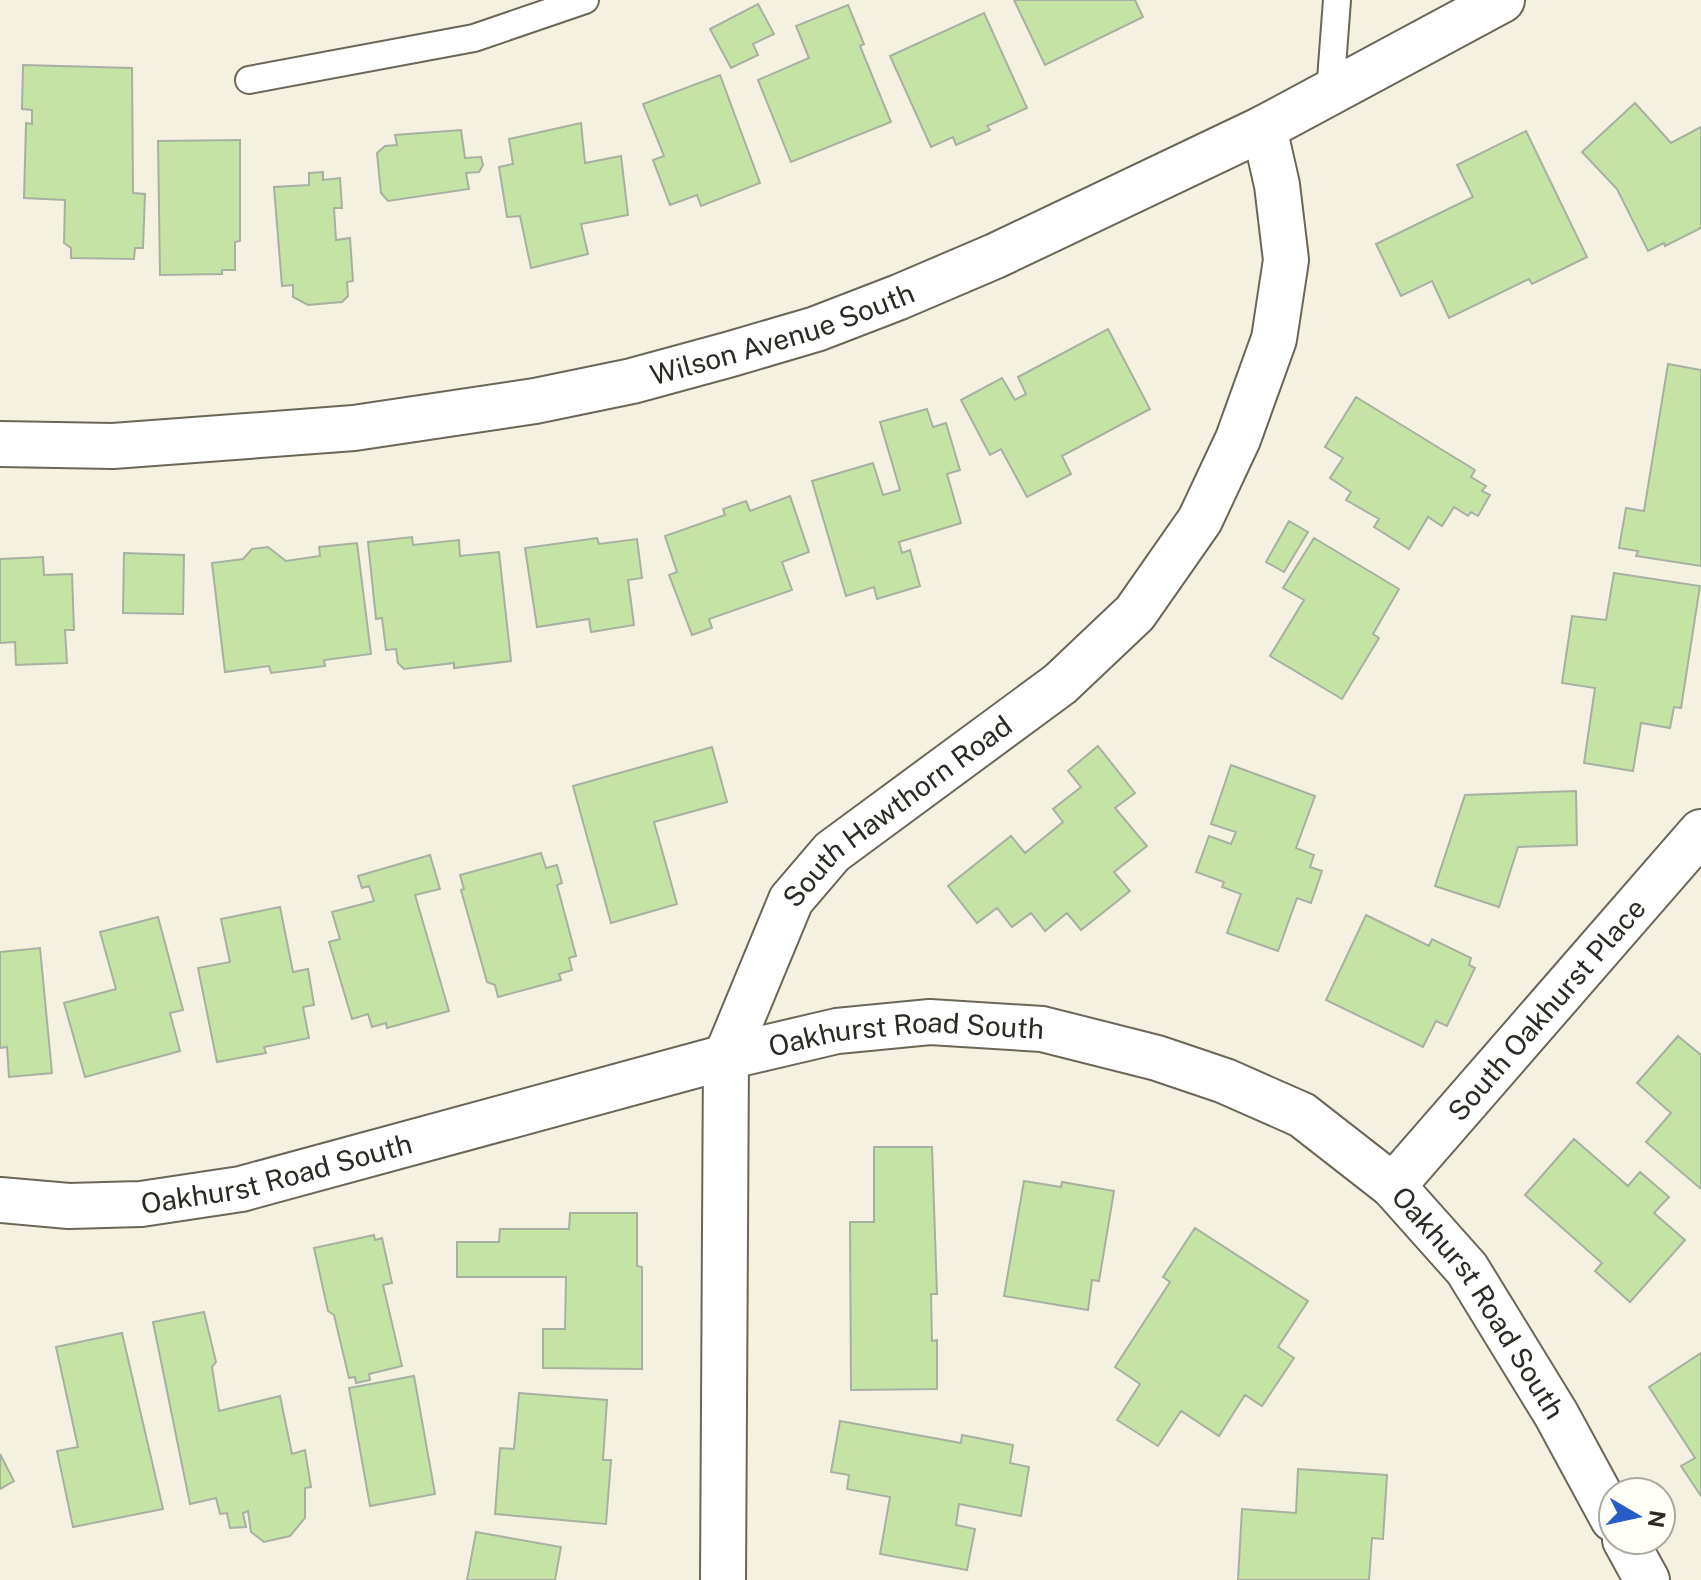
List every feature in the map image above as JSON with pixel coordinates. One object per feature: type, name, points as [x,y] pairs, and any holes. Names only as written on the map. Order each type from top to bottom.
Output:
[{"type":"street","name":"Wilson Avenue South","points":[[0,444],[113,446],[354,428],[535,401],[632,381],[816,329],[995,256],[1264,128],[1502,0]]},
{"type":"street","name":"South Hawthorn Road","points":[[723,1580],[726,1057],[791,900],[832,852],[1060,684],[1135,613],[1200,520],[1238,439],[1274,339],[1286,260],[1277,185],[1264,128]]},
{"type":"street","name":"South Oakhurst Place","points":[[1393,1186],[1701,832]]},
{"type":"street","name":"Oakhurst Road South","points":[[0,1200],[69,1206],[141,1204],[241,1189],[726,1057],[837,1031],[930,1022],[1042,1029],[1157,1058],[1225,1081],[1302,1115],[1393,1186],[1467,1269],[1556,1414],[1597,1490]]},
{"type":"street","points":[[1634,1556],[1647,1580]]},
{"type":"lane","points":[[249,80],[474,38],[585,0]]},
{"type":"lane","points":[[1330,93],[1337,0]]},
{"type":"building","points":[[1014,0],[1135,0],[1143,17],[1045,65]]},
{"type":"building","points":[[758,4],[774,34],[753,44],[758,55],[731,68],[710,29]]},
{"type":"building","points":[[848,5],[864,44],[860,46],[891,122],[791,162],[758,80],[809,58],[796,26]]},
{"type":"building","points":[[984,13],[1027,108],[987,126],[990,130],[956,145],[953,137],[931,147],[890,56]]},
{"type":"building","points":[[23,65],[132,68],[133,193],[145,194],[143,248],[135,248],[134,259],[71,258],[71,248],[64,243],[65,200],[24,198],[26,123],[32,124],[32,110],[22,109]]},
{"type":"building","points":[[720,75],[760,183],[701,206],[697,195],[670,205],[653,160],[664,156],[643,104]]},
{"type":"building","points":[[1635,103],[1671,143],[1701,127],[1701,228],[1648,251],[1617,189],[1582,152]]},
{"type":"building","points":[[581,123],[585,163],[621,156],[628,215],[581,224],[588,254],[531,268],[520,216],[507,217],[499,167],[513,164],[509,139]]},
{"type":"building","points":[[461,130],[465,158],[481,157],[483,165],[479,172],[466,173],[469,189],[388,201],[381,193],[377,153],[385,146],[397,145],[395,135]]},
{"type":"building","points":[[1526,131],[1587,257],[1532,284],[1529,279],[1449,318],[1432,281],[1401,296],[1376,244],[1473,197],[1457,165]]},
{"type":"building","points":[[240,140],[240,241],[235,242],[235,270],[222,270],[222,274],[160,275],[158,141]]},
{"type":"building","points":[[323,172],[323,180],[340,178],[342,208],[334,208],[336,240],[350,238],[353,281],[347,282],[348,296],[342,302],[308,305],[293,297],[293,285],[282,286],[274,187],[309,185],[309,173]]},
{"type":"building","points":[[1108,329],[1150,409],[1062,456],[1071,474],[1027,497],[1001,449],[990,455],[961,400],[1002,378],[1015,400],[1026,394],[1018,377]]},
{"type":"building","points":[[1668,364],[1701,370],[1701,566],[1636,556],[1638,551],[1619,548],[1626,508],[1644,511]]},
{"type":"building","points":[[1356,397],[1475,470],[1471,477],[1486,486],[1482,491],[1490,495],[1478,516],[1471,512],[1468,516],[1454,507],[1442,526],[1428,517],[1409,549],[1374,527],[1379,519],[1346,500],[1351,492],[1330,478],[1343,458],[1325,447]]},
{"type":"building","points":[[927,409],[933,427],[946,423],[960,470],[947,474],[961,523],[899,542],[902,553],[910,550],[920,586],[877,599],[874,587],[846,596],[812,481],[873,463],[883,495],[900,490],[880,422]]},
{"type":"building","points":[[790,496],[809,552],[782,562],[792,590],[709,619],[712,628],[692,635],[669,575],[677,572],[665,536],[725,515],[723,509],[746,501],[750,511]]},
{"type":"building","points":[[1289,521],[1308,532],[1284,572],[1266,562]]},
{"type":"building","points":[[412,537],[413,545],[459,540],[460,556],[499,552],[511,661],[454,668],[454,663],[404,669],[398,663],[396,649],[386,650],[382,618],[376,619],[368,542]]},
{"type":"building","points":[[597,538],[599,544],[637,539],[642,578],[628,580],[634,625],[591,632],[589,619],[537,627],[525,548]]},
{"type":"building","points":[[1314,538],[1399,589],[1373,634],[1379,638],[1342,699],[1270,656],[1304,600],[1283,588]]},
{"type":"building","points":[[357,543],[371,654],[324,660],[325,666],[271,673],[269,666],[225,672],[212,563],[243,559],[252,549],[268,547],[286,561],[320,556],[319,547]]},
{"type":"building","points":[[124,553],[184,555],[183,614],[123,613]]},
{"type":"building","points":[[43,557],[44,575],[72,574],[74,630],[65,630],[67,663],[16,665],[15,642],[0,643],[0,559]]},
{"type":"building","points":[[1614,573],[1700,586],[1681,708],[1674,707],[1670,728],[1641,723],[1633,771],[1584,763],[1595,688],[1562,683],[1572,616],[1606,620]]},
{"type":"building","points":[[1098,746],[1135,793],[1115,808],[1147,846],[1114,872],[1130,891],[1081,930],[1067,913],[1045,931],[1031,913],[1012,927],[997,908],[977,923],[948,886],[1011,836],[1025,853],[1063,822],[1053,809],[1081,787],[1068,771]]},
{"type":"building","points":[[712,747],[727,802],[654,822],[677,904],[611,923],[573,786]]},
{"type":"building","points":[[1231,765],[1315,796],[1296,848],[1314,855],[1310,867],[1322,871],[1311,903],[1297,898],[1278,951],[1227,933],[1241,894],[1222,887],[1224,882],[1196,872],[1209,836],[1231,844],[1236,832],[1211,824]]},
{"type":"building","points":[[1576,791],[1577,845],[1518,847],[1499,907],[1435,886],[1465,795]]},
{"type":"building","points":[[541,853],[546,868],[557,865],[562,883],[557,885],[576,956],[569,958],[572,970],[559,974],[561,980],[498,997],[495,985],[487,982],[461,890],[464,889],[460,875]]},
{"type":"building","points":[[430,855],[440,889],[415,895],[449,1011],[387,1028],[386,1023],[372,1027],[368,1014],[352,1019],[329,942],[340,939],[332,912],[374,901],[369,886],[362,888],[358,876]]},
{"type":"building","points":[[280,907],[293,972],[308,969],[314,1005],[303,1007],[309,1038],[264,1047],[266,1053],[217,1062],[198,968],[230,962],[221,919]]},
{"type":"building","points":[[1366,915],[1429,946],[1432,939],[1471,958],[1469,965],[1475,968],[1447,1026],[1436,1021],[1423,1047],[1326,1000]]},
{"type":"building","points":[[158,917],[183,1010],[170,1013],[180,1051],[85,1077],[64,1003],[116,989],[100,932]]},
{"type":"building","points":[[40,948],[52,1073],[9,1077],[7,1047],[0,1048],[0,952]]},
{"type":"building","points":[[1678,1036],[1701,1055],[1701,1189],[1646,1142],[1671,1113],[1637,1083]]},
{"type":"building","points":[[1574,1139],[1628,1186],[1640,1172],[1669,1197],[1654,1213],[1685,1240],[1630,1302],[1595,1271],[1602,1263],[1525,1195]]},
{"type":"building","points":[[874,1147],[932,1147],[937,1294],[931,1294],[932,1341],[937,1340],[937,1389],[851,1390],[850,1222],[874,1222]]},
{"type":"building","points":[[1024,1181],[1061,1187],[1062,1182],[1114,1191],[1099,1281],[1092,1280],[1088,1310],[1004,1296]]},
{"type":"building","points":[[570,1213],[637,1213],[637,1266],[642,1267],[642,1369],[543,1368],[543,1329],[565,1329],[566,1277],[457,1277],[457,1242],[499,1242],[500,1229],[569,1229]]},
{"type":"building","points":[[1195,1228],[1308,1301],[1278,1347],[1294,1358],[1262,1406],[1245,1395],[1219,1436],[1181,1411],[1158,1446],[1117,1420],[1140,1384],[1115,1367],[1170,1282],[1163,1277]]},
{"type":"building","points":[[374,1235],[375,1240],[382,1238],[392,1283],[383,1285],[402,1366],[369,1374],[370,1380],[356,1383],[355,1377],[349,1378],[334,1315],[328,1311],[314,1248]]},
{"type":"building","points":[[204,1312],[216,1362],[212,1367],[219,1411],[280,1396],[292,1454],[305,1450],[311,1487],[305,1488],[305,1518],[290,1536],[264,1542],[251,1532],[248,1511],[243,1513],[246,1527],[230,1528],[227,1513],[220,1514],[216,1498],[190,1504],[153,1322]]},
{"type":"building","points":[[122,1333],[163,1509],[73,1527],[57,1451],[78,1447],[56,1347]]},
{"type":"building","points":[[1701,1353],[1701,1496],[1681,1466],[1695,1458],[1649,1387]]},
{"type":"building","points":[[414,1376],[435,1494],[370,1506],[349,1388]]},
{"type":"building","points":[[519,1393],[607,1400],[603,1460],[611,1460],[606,1524],[495,1514],[500,1448],[514,1449]]},
{"type":"building","points":[[840,1421],[961,1443],[962,1435],[1013,1445],[1010,1463],[1029,1467],[1021,1516],[959,1504],[956,1525],[975,1529],[967,1570],[880,1554],[890,1497],[847,1489],[849,1475],[831,1472]]},
{"type":"building","points":[[0,1454],[14,1481],[0,1489]]},
{"type":"building","points":[[1298,1469],[1387,1475],[1383,1539],[1372,1538],[1369,1580],[1238,1580],[1242,1509],[1296,1513]]},
{"type":"building","points":[[476,1532],[561,1547],[555,1580],[467,1580]]}]
